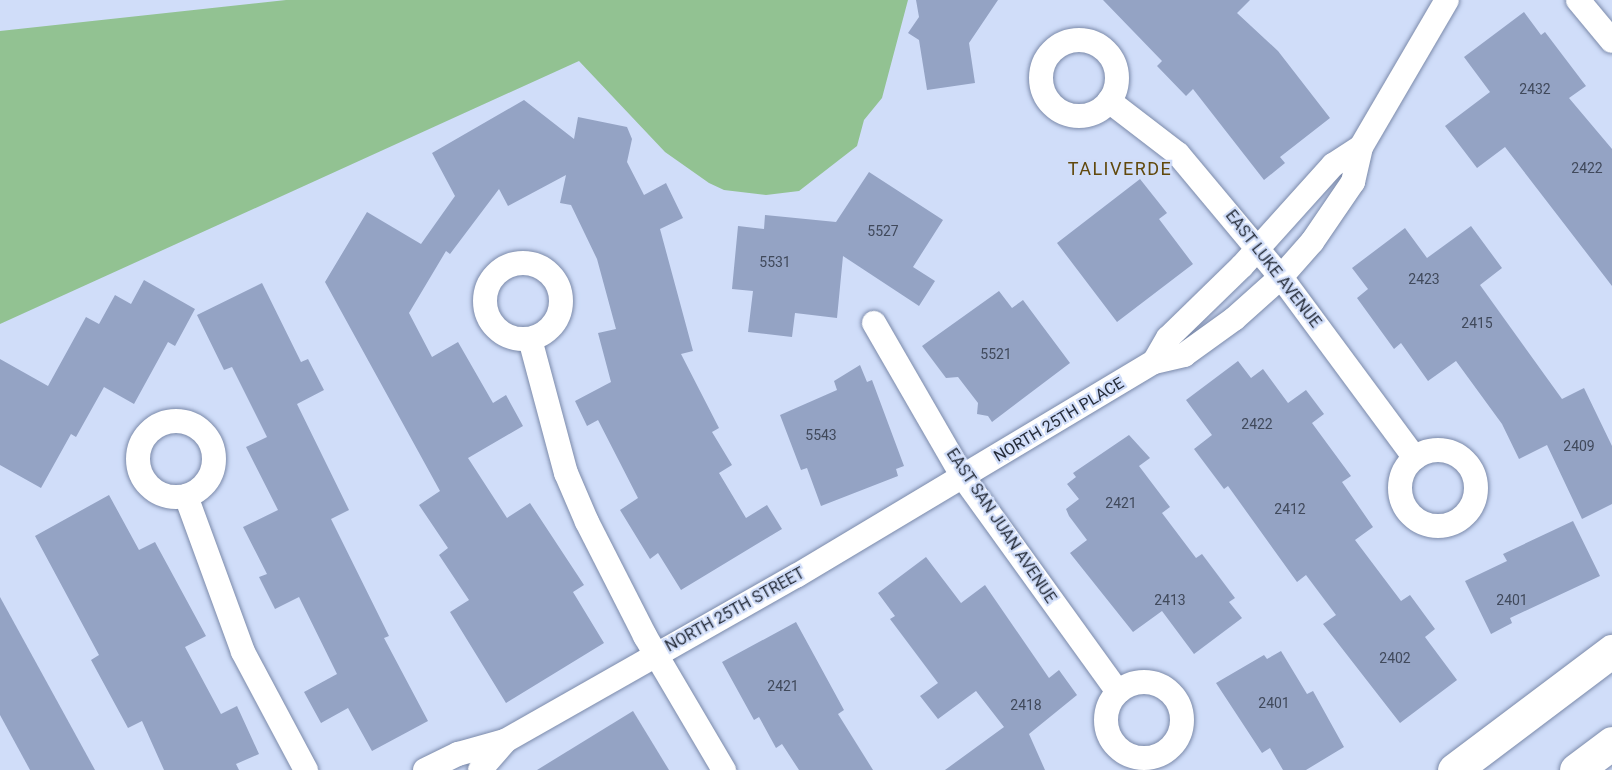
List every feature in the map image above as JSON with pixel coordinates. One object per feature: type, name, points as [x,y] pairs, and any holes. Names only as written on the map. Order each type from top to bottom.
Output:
[{"type":"main road","points":[[1455,770],[1612,651]]},
{"type":"main road","points":[[1576,770],[1612,742]]},
{"type":"street","points":[[1281,277],[1312,242],[1353,182],[1361,147],[1447,0]]},
{"type":"street","points":[[1578,0],[1612,41]]},
{"type":"street","name":"EAST LUKE AVENUE","points":[[1109,101],[1178,154],[1281,277],[1415,458]]},
{"type":"street","points":[[1258,248],[1333,165],[1361,147]]},
{"type":"street","name":"NORTH 25TH PLACE","points":[[1154,362],[1168,338],[1258,248]]},
{"type":"street","name":"NORTH 25TH PLACE","points":[[963,477],[1154,362],[1184,355],[1234,319],[1281,277]]},
{"type":"street","name":"EAST SAN JUAN AVENUE","points":[[874,323],[963,477],[1118,692]]},
{"type":"street","points":[[530,339],[566,473],[587,522],[657,654],[724,770]]},
{"type":"street","name":"NORTH 25TH STREET","points":[[425,770],[458,754],[505,741],[963,477]]},
{"type":"street","points":[[186,496],[243,652],[306,770]]},
{"type":"street","name":"NORTH 25TH STREET","points":[[480,770],[505,741]]},
{"type":"green space","points":[[286,0],[908,0],[882,98],[864,120],[857,146],[799,191],[766,195],[724,190],[709,183],[665,152],[579,61],[0,324],[0,31]]},
{"type":"building","points":[[916,0],[998,0],[969,43],[975,83],[927,90],[919,40],[908,33],[919,17]]},
{"type":"building","points":[[1103,0],[1250,0],[1237,13],[1278,51],[1330,118],[1280,157],[1285,163],[1264,180],[1193,89],[1186,96],[1157,66],[1162,61]]},
{"type":"building","points":[[1524,12],[1541,35],[1545,32],[1586,86],[1569,98],[1612,149],[1612,286],[1505,147],[1477,168],[1445,126],[1490,92],[1464,57]]},
{"type":"building","points":[[524,100],[574,139],[578,117],[627,127],[632,139],[627,162],[644,195],[666,183],[683,218],[660,229],[693,351],[681,354],[719,428],[712,432],[732,465],[719,473],[746,518],[767,505],[782,529],[681,590],[658,553],[650,559],[620,510],[638,498],[598,420],[587,426],[575,401],[611,382],[598,333],[616,329],[597,259],[571,205],[560,203],[566,175],[508,206],[499,189],[450,254],[446,251],[409,313],[432,357],[458,342],[493,403],[506,395],[523,426],[468,458],[507,518],[530,503],[584,585],[573,592],[604,643],[506,703],[450,612],[469,600],[439,555],[448,548],[419,505],[440,491],[325,282],[367,212],[421,244],[455,196],[432,153]]},
{"type":"building","points":[[869,172],[943,220],[913,267],[935,281],[919,306],[843,256],[837,318],[795,313],[792,337],[748,332],[753,291],[732,289],[738,226],[764,229],[765,215],[836,222]]},
{"type":"building","points":[[1140,179],[1167,213],[1159,219],[1193,264],[1117,322],[1057,243]]},
{"type":"building","points":[[1471,226],[1502,268],[1480,285],[1562,399],[1584,388],[1612,446],[1612,504],[1582,519],[1547,445],[1519,459],[1502,424],[1456,361],[1428,381],[1401,343],[1394,349],[1357,298],[1368,289],[1352,268],[1405,228],[1427,258]]},
{"type":"building","points":[[144,280],[195,309],[175,346],[168,342],[134,404],[104,387],[76,437],[71,434],[41,488],[0,465],[0,359],[48,386],[86,317],[99,324],[115,295],[131,304]]},
{"type":"building","points":[[262,283],[301,362],[308,359],[324,390],[297,404],[349,510],[331,519],[389,636],[384,638],[428,721],[372,751],[348,708],[321,723],[304,692],[337,674],[299,597],[275,609],[259,577],[267,574],[243,527],[278,510],[246,447],[267,437],[232,367],[224,370],[197,315]]},
{"type":"building","points":[[999,291],[1012,308],[1023,300],[1070,363],[992,422],[988,416],[977,414],[978,403],[958,377],[946,378],[922,346]]},
{"type":"building","points":[[1238,361],[1251,378],[1263,369],[1288,403],[1306,390],[1324,414],[1312,423],[1351,476],[1342,482],[1373,527],[1355,540],[1401,601],[1410,595],[1435,629],[1425,637],[1457,680],[1400,723],[1323,624],[1336,615],[1306,575],[1297,582],[1228,486],[1224,489],[1194,449],[1212,435],[1186,400]]},
{"type":"building","points":[[860,365],[867,382],[872,380],[904,466],[896,469],[898,476],[821,506],[807,468],[801,470],[780,415],[837,390],[834,381]]},
{"type":"building","points":[[1129,435],[1150,458],[1139,466],[1170,507],[1162,513],[1196,558],[1202,554],[1235,598],[1229,602],[1242,618],[1194,654],[1162,611],[1133,632],[1070,553],[1087,540],[1066,509],[1079,499],[1067,484],[1076,477],[1073,473]]},
{"type":"building","points":[[109,495],[139,550],[155,542],[206,636],[185,647],[221,714],[237,706],[259,754],[236,764],[239,770],[164,770],[142,721],[128,728],[91,660],[99,655],[35,536]]},
{"type":"building","points":[[1573,521],[1600,576],[1510,618],[1512,623],[1491,634],[1465,581],[1507,561],[1503,554]]},
{"type":"building","points":[[926,557],[961,603],[985,585],[1049,678],[1059,670],[1077,695],[1029,734],[1045,770],[945,770],[1004,727],[976,691],[938,719],[920,696],[938,683],[890,619],[895,616],[878,593]]},
{"type":"building","points":[[0,597],[95,770],[30,770],[0,715]]},
{"type":"building","points":[[796,622],[844,710],[838,714],[873,770],[799,770],[782,744],[776,748],[759,717],[754,720],[722,662]]},
{"type":"building","points":[[1281,651],[1307,694],[1313,691],[1344,747],[1306,770],[1283,770],[1270,748],[1262,753],[1216,683],[1264,655],[1267,659]]},
{"type":"building","points":[[633,711],[669,770],[537,770]]},
{"type":"district","name":"TALIVERDE","points":[[1120,169]]}]
